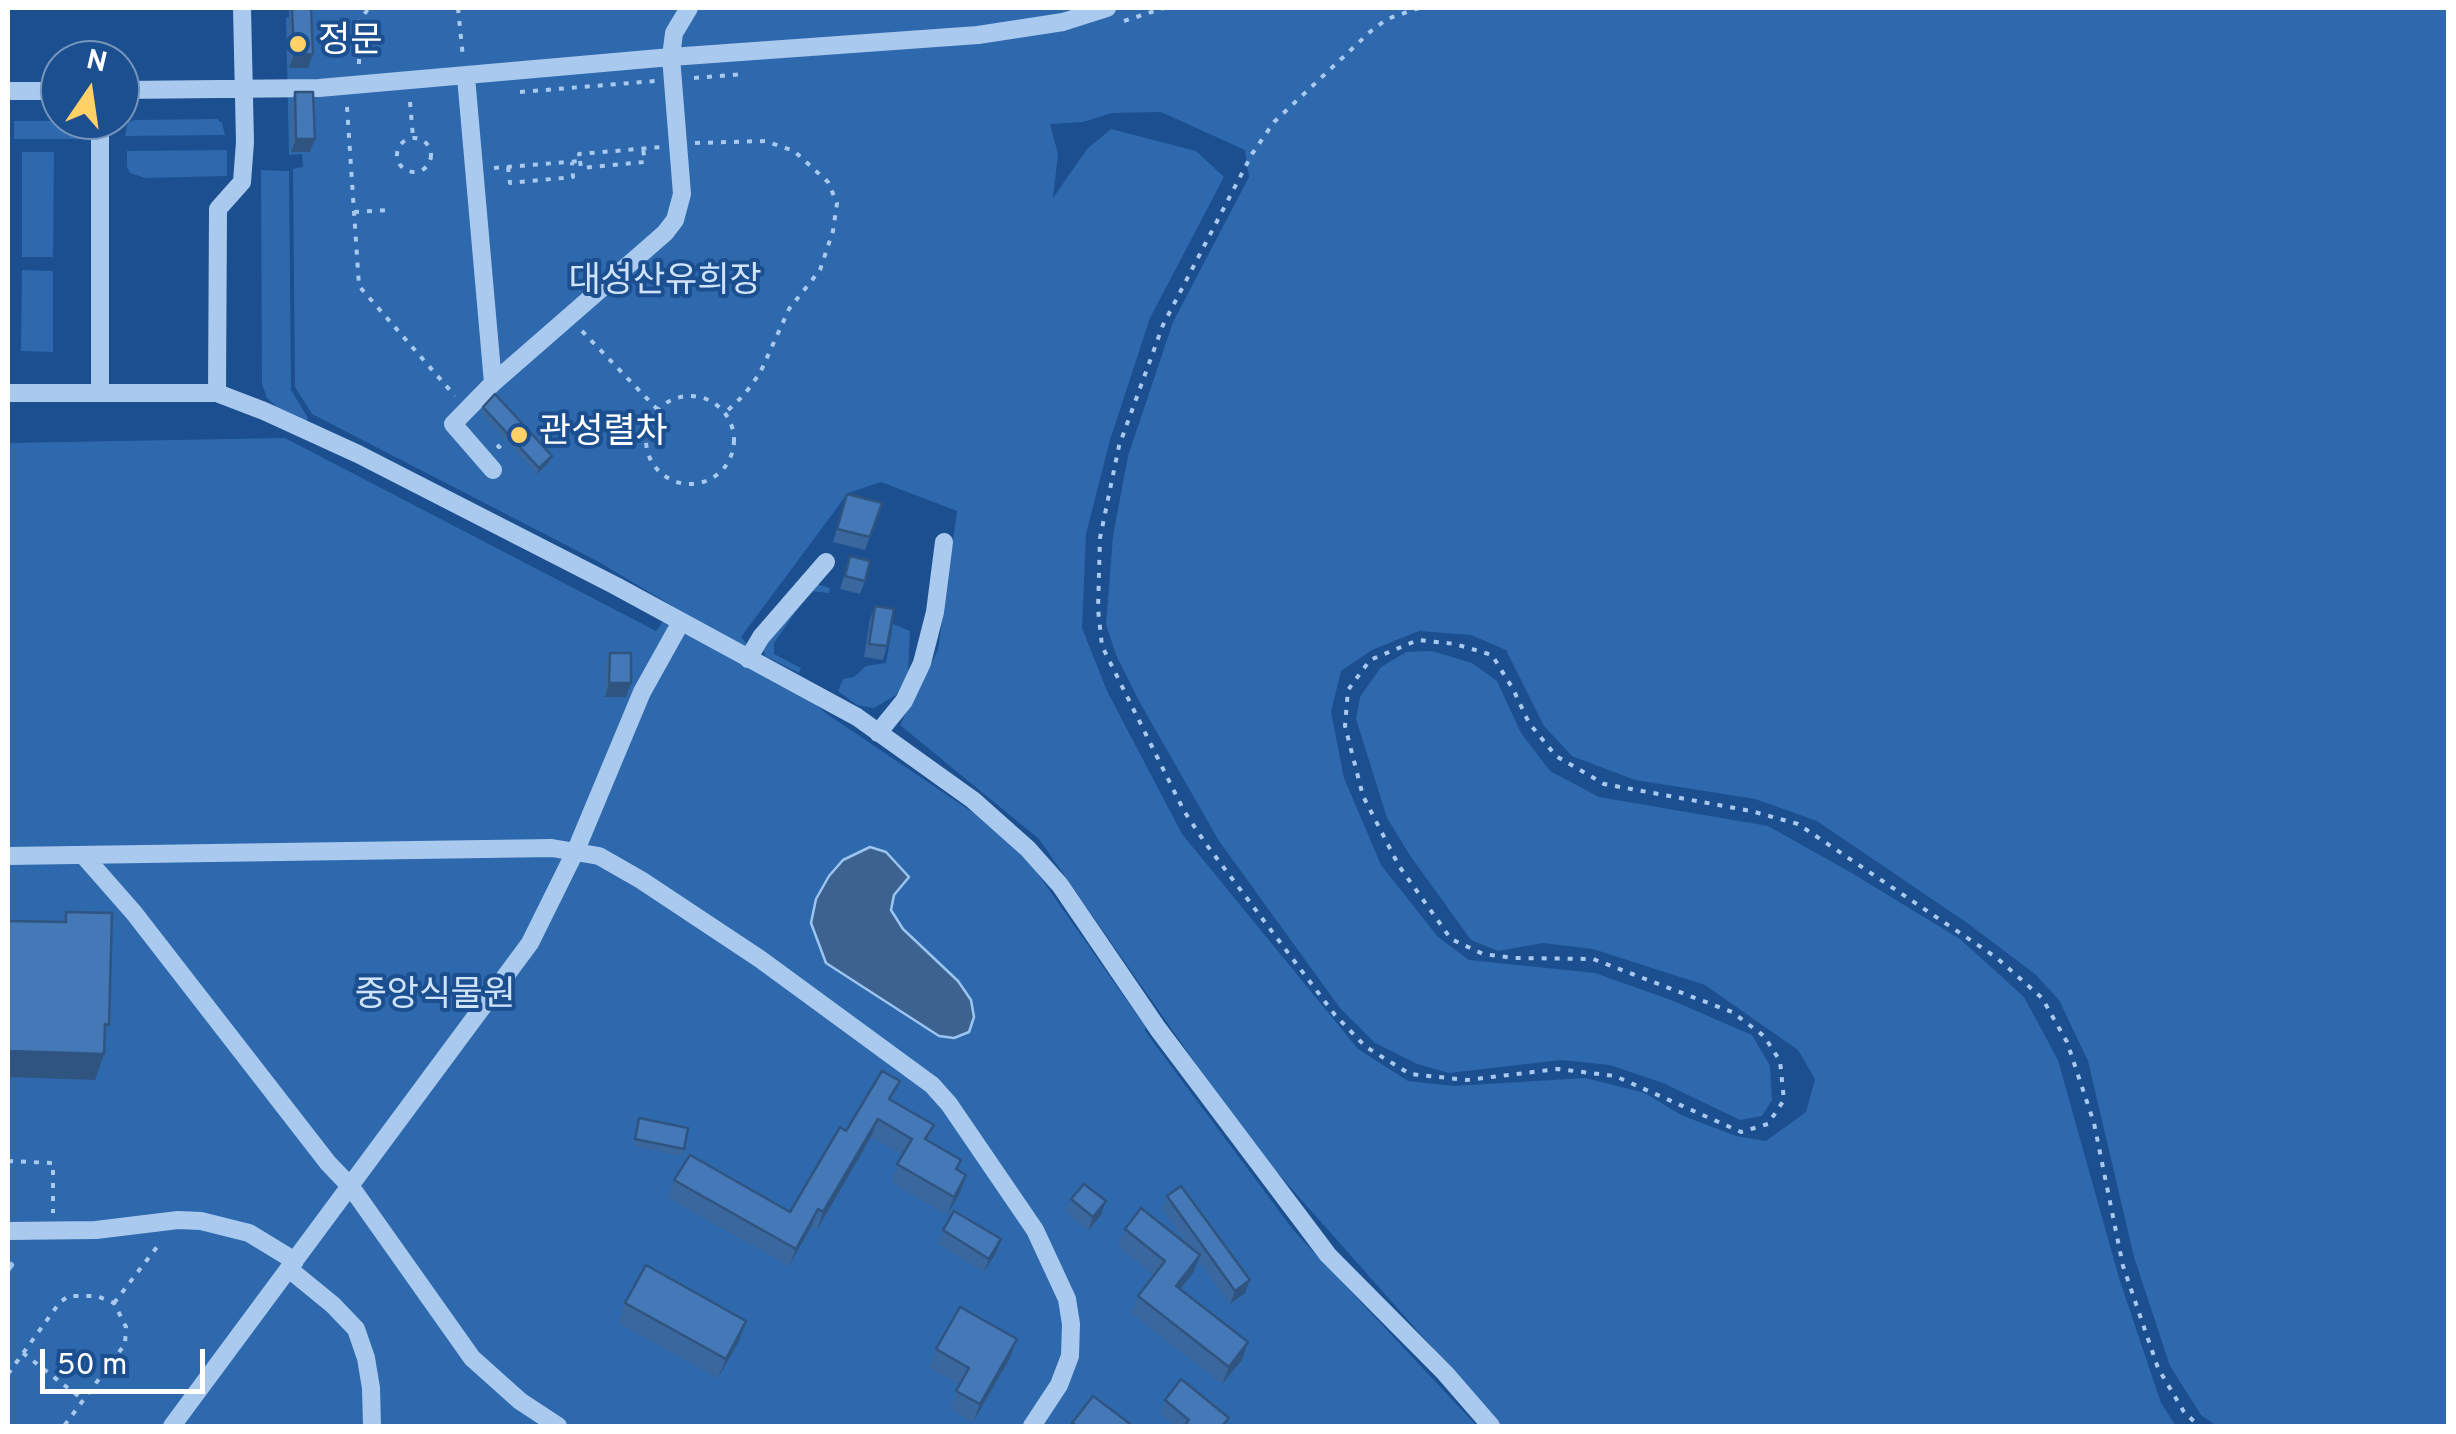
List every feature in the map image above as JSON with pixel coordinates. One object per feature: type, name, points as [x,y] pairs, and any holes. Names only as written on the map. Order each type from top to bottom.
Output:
[{"type":"street","points":[[217,393],[218,208],[242,182],[242,8]]},
{"type":"street","points":[[493,470],[454,424],[493,383],[676,220],[682,194],[671,56],[674,33],[689,8]]},
{"type":"street","points":[[140,90],[319,88],[671,56],[978,35],[1064,22],[1107,8]]},
{"type":"street","points":[[466,77],[493,383]]},
{"type":"street","points":[[8,91],[40,91]]},
{"type":"street","points":[[100,140],[100,393]]},
{"type":"street","points":[[8,393],[217,393],[264,411],[358,454],[830,700],[878,733],[973,800],[1049,872],[1158,1029],[1317,1241],[1490,1426]]},
{"type":"street","points":[[878,733],[904,701],[922,664],[944,542]]},
{"type":"street","points":[[748,659],[761,637],[826,562]]},
{"type":"street","points":[[172,1426],[530,943],[576,850],[642,692],[681,622]]},
{"type":"street","points":[[8,856],[233,850],[576,850],[599,856],[760,959],[932,1085],[949,1104],[1035,1230],[1067,1299],[1070,1356],[1059,1385],[1032,1426]]},
{"type":"street","points":[[84,856],[134,913],[328,1163],[351,1187],[472,1358],[504,1389],[558,1426]]},
{"type":"street","points":[[8,1231],[96,1230],[178,1220],[249,1233],[292,1265],[356,1329],[371,1388],[372,1426]]},
{"type":"path","points":[[360,64],[359,21],[369,8]]},
{"type":"path","points":[[458,8],[466,77]]},
{"type":"path","points":[[1419,8],[1388,19],[1371,31],[1274,122],[1252,154],[1163,325],[1118,446],[1100,538],[1098,610],[1102,646],[1184,811],[1335,1016],[1366,1047],[1410,1074],[1467,1080],[1558,1069],[1616,1076],[1741,1132],[1768,1124],[1784,1100],[1780,1061],[1764,1036],[1732,1012],[1593,959],[1483,954],[1451,939],[1400,866],[1363,796],[1346,726],[1348,690],[1370,660],[1418,640],[1492,655],[1530,724],[1556,756],[1604,784],[1751,811],[1798,824],[1997,958],[2042,998],[2067,1042],[2094,1123],[2123,1266],[2158,1368],[2184,1412],[2200,1426]]},
{"type":"path","points":[[410,102],[413,138]]},
{"type":"path","points":[[347,107],[358,286],[499,446],[506,440]]},
{"type":"path","points":[[413,138],[427,143],[432,158],[422,171],[415,173],[400,167],[396,152],[405,140],[413,138]]},
{"type":"path","points":[[643,148],[645,162],[580,168],[579,154],[643,148],[678,145],[748,140],[794,150],[815,166],[834,192],[837,202],[833,231],[820,270],[790,309],[760,373],[725,413]]},
{"type":"path","points":[[474,169],[580,161]]},
{"type":"path","points":[[508,167],[510,183],[526,182],[573,178],[572,162]]},
{"type":"path","points":[[354,212],[391,210]]},
{"type":"path","points":[[568,317],[658,410]]},
{"type":"path","points":[[692,396],[716,404],[725,413],[735,436],[730,460],[713,479],[688,484],[664,477],[649,457],[646,432],[658,410],[668,402],[692,396]]},
{"type":"path","points":[[8,1161],[53,1163],[52,1232]]},
{"type":"path","points":[[114,1302],[178,1220]]},
{"type":"path","points":[[8,1374],[60,1302],[69,1296],[97,1296],[114,1302],[126,1327],[125,1344],[64,1426]]},
{"type":"path","points":[[23,1353],[84,1400]]},
{"type":"green space","points":[[289,8],[2448,8],[2448,1426],[2217,1426],[2201,1415],[2170,1366],[2134,1257],[2088,1061],[2059,1000],[2036,975],[1817,821],[1755,799],[1635,780],[1572,756],[1544,726],[1506,650],[1471,635],[1419,631],[1372,650],[1341,671],[1331,712],[1344,778],[1381,865],[1438,937],[1469,960],[1595,973],[1752,1035],[1770,1066],[1772,1100],[1762,1116],[1740,1120],[1663,1083],[1610,1065],[1561,1060],[1449,1073],[1417,1064],[1375,1043],[1340,1008],[1219,841],[1139,701],[1106,625],[1113,536],[1128,456],[1173,322],[1249,177],[1245,150],[1161,112],[1112,113],[1083,122],[1050,124],[1058,154],[1053,198],[1087,149],[1111,129],[1196,151],[1224,177],[1150,318],[1110,440],[1086,534],[1082,628],[1107,691],[1182,834],[1358,1049],[1408,1081],[1454,1086],[1585,1078],[1645,1093],[1681,1115],[1736,1136],[1766,1141],[1806,1112],[1815,1079],[1798,1050],[1705,985],[1593,949],[1543,943],[1498,951],[1471,940],[1387,818],[1356,719],[1360,697],[1381,667],[1406,652],[1432,651],[1472,663],[1497,681],[1521,733],[1550,771],[1599,797],[1768,826],[1850,872],[1960,939],[2024,997],[2058,1060],[2119,1278],[2161,1403],[2176,1426],[1502,1426],[1251,1143],[1039,839],[900,725],[938,650],[957,511],[881,482],[848,493],[741,637],[759,658],[827,714],[981,818],[1031,864],[1145,1031],[1294,1231],[1477,1426],[8,1426],[8,443],[285,438],[656,631],[674,607],[599,562],[312,414],[295,387],[293,169],[303,167],[302,154],[289,155]]},
{"type":"green space","points":[[217,119],[225,135],[140,136],[140,120]]},
{"type":"green space","points":[[14,121],[40,121],[40,139],[14,139]]},
{"type":"green space","points":[[227,150],[227,176],[145,178],[130,173],[127,167],[127,151]]},
{"type":"green space","points":[[22,152],[54,152],[53,257],[22,257]]},
{"type":"green space","points":[[261,170],[289,171],[291,390],[308,418],[306,423],[279,409],[267,398],[262,384]]},
{"type":"green space","points":[[22,270],[53,271],[53,352],[21,351]]},
{"type":"green space","points":[[812,583],[830,588],[829,593],[810,591],[774,643],[774,654],[801,668],[799,673],[765,656],[762,644]]},
{"type":"green space","points":[[893,624],[910,631],[908,673],[896,695],[874,708],[857,705],[838,691],[843,679],[854,677],[866,666],[886,663]]},
{"type":"shaded area","points":[[870,847],[886,852],[909,877],[894,895],[891,910],[903,929],[958,981],[971,1000],[974,1017],[969,1032],[954,1038],[939,1036],[826,963],[811,923],[816,899],[843,860]]},
{"type":"building","points":[[292,8],[311,8],[313,54],[294,55]]},
{"type":"building","points":[[295,92],[313,92],[315,139],[296,139]]},
{"type":"building","points":[[495,394],[552,456],[539,468],[483,407]]},
{"type":"building","points":[[847,494],[882,503],[870,537],[837,529]]},
{"type":"building","points":[[850,556],[870,561],[865,581],[845,576]]},
{"type":"building","points":[[875,606],[894,609],[887,646],[869,644]]},
{"type":"building","points":[[610,653],[631,653],[631,683],[609,683]]},
{"type":"building","points":[[66,912],[112,913],[109,1025],[105,1024],[104,1054],[8,1051],[8,921],[66,922]]},
{"type":"building","points":[[882,1071],[900,1081],[889,1099],[934,1125],[925,1139],[961,1160],[956,1169],[966,1175],[954,1197],[897,1164],[912,1139],[878,1119],[823,1212],[818,1209],[796,1249],[674,1180],[690,1155],[790,1212],[840,1127],[846,1131]]},
{"type":"building","points":[[639,1118],[688,1128],[684,1149],[635,1139]]},
{"type":"building","points":[[1084,1184],[1106,1201],[1093,1217],[1071,1199]]},
{"type":"building","points":[[1181,1186],[1250,1280],[1235,1291],[1167,1196]]},
{"type":"building","points":[[1141,1208],[1200,1255],[1176,1286],[1248,1342],[1229,1367],[1138,1296],[1165,1261],[1125,1229]]},
{"type":"building","points":[[954,1211],[1001,1239],[989,1259],[943,1230]]},
{"type":"building","points":[[646,1265],[746,1321],[726,1359],[625,1303]]},
{"type":"building","points":[[960,1307],[1017,1339],[980,1404],[956,1391],[969,1368],[936,1349]]},
{"type":"building","points":[[1181,1379],[1229,1418],[1222,1426],[1184,1426],[1189,1420],[1165,1400]]},
{"type":"building","points":[[1093,1396],[1133,1426],[1072,1423]]},
{"type":"waterway","points":[[8,1269],[11,1265]]},
{"type":"place","name":"정문","points":[[298,44]]},
{"type":"place","name":"관성렬차","points":[[519,435]]},
{"type":"park label","name":"대성산유희장","points":[[665,284]]},
{"type":"park label","name":"중앙식물원","points":[[435,998]]}]
